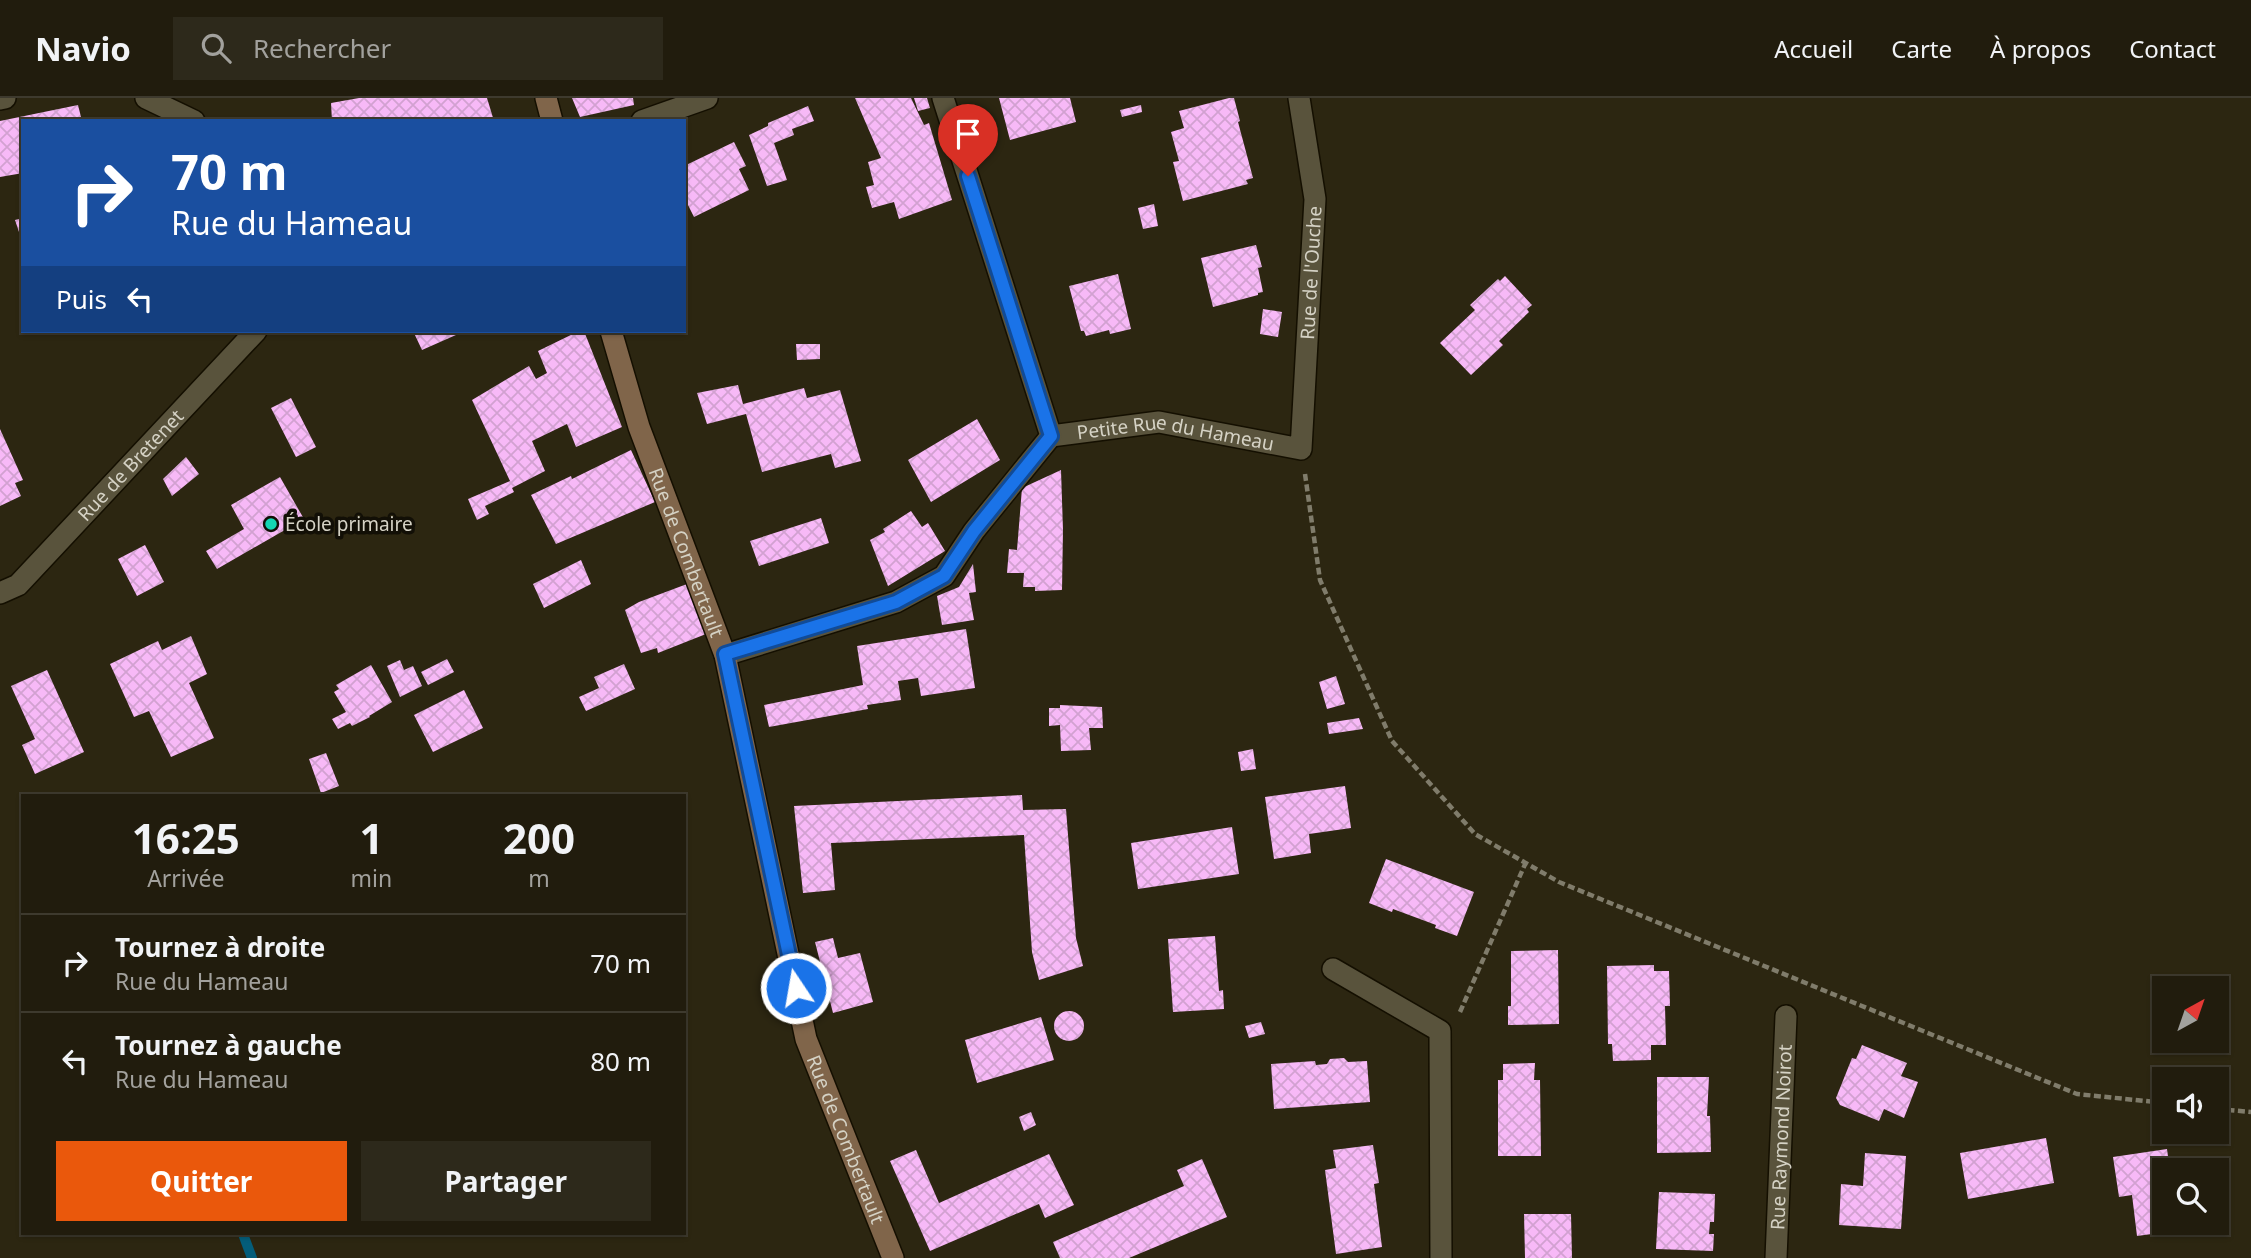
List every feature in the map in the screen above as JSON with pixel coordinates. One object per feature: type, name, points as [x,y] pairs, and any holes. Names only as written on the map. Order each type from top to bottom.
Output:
[{"type":"street","points":[[146,98],[190,119]]},
{"type":"street","points":[[546,98],[551,119]]},
{"type":"street","points":[[648,119],[707,98]]},
{"type":"street","points":[[725,654],[896,602],[944,576],[974,531],[1051,436],[943,98]]},
{"type":"street","name":"Rue de l'Ouche","points":[[1299,98],[1315,199],[1301,449]]},
{"type":"street","name":"Rue de Bretenet","points":[[0,593],[18,585],[254,333]]},
{"type":"street","name":"Rue de Combertault","points":[[612,333],[639,427],[725,654],[806,1039],[894,1258]]},
{"type":"street","name":"Petite Rue du Hameau","points":[[1051,436],[1159,422],[1301,449]]},
{"type":"street","points":[[1333,969],[1440,1031],[1441,1258]]},
{"type":"street","name":"Rue Raymond Noirot","points":[[1776,1258],[1786,1016]]},
{"type":"path","points":[[1301,449],[1320,580],[1392,741],[1475,834],[1559,882],[2077,1094],[2152,1102]]},
{"type":"path","points":[[1440,1031],[1462,1010],[1525,862]]},
{"type":"path","points":[[2229,1110],[2251,1112]]},
{"type":"building","points":[[359,98],[487,98],[493,119],[332,119],[331,103]]},
{"type":"building","points":[[572,98],[633,98],[634,105],[580,117]]},
{"type":"building","points":[[855,98],[911,98],[924,125],[929,123],[952,200],[899,219],[894,202],[872,208],[866,187],[874,185],[868,162],[881,158]]},
{"type":"building","points":[[914,98],[927,98],[930,108],[918,111]]},
{"type":"building","points":[[999,98],[1070,98],[1076,122],[1010,140]]},
{"type":"building","points":[[1234,98],[1253,178],[1246,180],[1248,184],[1183,201],[1173,162],[1179,161],[1171,132],[1184,128],[1179,111]]},
{"type":"building","points":[[78,105],[82,119],[21,119],[21,173],[0,177],[0,121]]},
{"type":"building","points":[[1141,105],[1142,112],[1122,117],[1120,110]]},
{"type":"building","points":[[808,106],[814,121],[792,129],[794,135],[774,143],[787,180],[767,186],[749,135],[768,126],[768,123]]},
{"type":"building","points":[[734,142],[746,166],[739,169],[749,190],[694,217],[688,205],[686,206],[686,165]]},
{"type":"building","points":[[1154,204],[1158,226],[1143,229],[1138,208]]},
{"type":"building","points":[[21,218],[21,238],[15,220]]},
{"type":"building","points":[[1256,245],[1262,267],[1258,268],[1263,292],[1213,307],[1201,258]]},
{"type":"building","points":[[1118,274],[1131,329],[1110,334],[1109,330],[1086,336],[1084,331],[1081,331],[1069,286]]},
{"type":"building","points":[[1505,276],[1532,305],[1527,309],[1529,312],[1499,341],[1503,345],[1471,375],[1440,343],[1475,310],[1470,305],[1498,279],[1500,281]]},
{"type":"building","points":[[1263,309],[1282,312],[1278,337],[1260,334]]},
{"type":"building","points":[[414,333],[460,333],[422,350]]},
{"type":"building","points":[[575,333],[585,333],[622,427],[576,447],[567,424],[532,441],[545,471],[512,488],[514,492],[485,506],[489,514],[477,520],[468,499],[510,481],[472,400],[529,366],[536,379],[547,373],[538,351]]},
{"type":"building","points":[[796,344],[820,344],[820,359],[797,360]]},
{"type":"building","points":[[738,385],[743,404],[804,388],[807,398],[840,390],[861,461],[835,468],[831,454],[762,472],[746,414],[707,424],[697,393]]},
{"type":"building","points":[[291,398],[316,447],[296,457],[271,408]]},
{"type":"building","points":[[977,419],[1000,460],[931,502],[908,460]]},
{"type":"building","points":[[0,429],[23,480],[15,483],[21,496],[0,506]]},
{"type":"building","points":[[631,450],[655,502],[556,544],[531,495],[571,476],[572,479]]},
{"type":"building","points":[[186,457],[199,474],[172,496],[163,479]]},
{"type":"building","points":[[1061,470],[1062,590],[1035,591],[1035,587],[1023,587],[1024,573],[1007,573],[1009,549],[1017,550],[1022,488]]},
{"type":"building","points":[[280,477],[304,519],[217,569],[206,551],[244,529],[231,505]]},
{"type":"building","points":[[911,511],[922,527],[928,523],[945,551],[888,586],[870,540],[885,532],[883,529]]},
{"type":"building","points":[[821,518],[829,543],[759,566],[750,541]]},
{"type":"building","points":[[145,545],[164,582],[137,596],[118,559]]},
{"type":"building","points":[[581,560],[591,584],[544,608],[533,584]]},
{"type":"building","points":[[973,564],[976,592],[969,593],[974,620],[942,625],[937,596],[959,587]]},
{"type":"building","points":[[687,584],[706,634],[658,653],[657,648],[641,653],[625,610]]},
{"type":"building","points":[[966,629],[975,688],[921,696],[918,678],[898,681],[901,700],[867,705],[868,709],[769,727],[764,705],[863,685],[857,646]]},
{"type":"building","points":[[191,636],[207,674],[189,683],[214,738],[171,757],[149,711],[134,717],[110,664],[158,641],[162,650]]},
{"type":"building","points":[[447,659],[454,672],[428,685],[421,672]]},
{"type":"building","points":[[400,660],[404,670],[413,666],[422,686],[400,697],[387,666]]},
{"type":"building","points":[[624,664],[635,689],[586,711],[579,697],[599,688],[594,677]]},
{"type":"building","points":[[371,665],[392,702],[352,726],[350,723],[338,729],[332,719],[346,712],[334,692],[339,689],[336,685]]},
{"type":"building","points":[[47,670],[84,752],[35,774],[22,745],[35,739],[11,686]]},
{"type":"building","points":[[1336,676],[1345,704],[1327,709],[1319,682]]},
{"type":"building","points":[[464,690],[483,728],[433,752],[414,715]]},
{"type":"building","points":[[1060,705],[1102,707],[1103,728],[1089,728],[1091,750],[1061,751],[1060,725],[1049,726],[1049,708],[1060,708]]},
{"type":"building","points":[[1359,718],[1363,729],[1329,734],[1327,723]]},
{"type":"building","points":[[1253,749],[1256,769],[1241,771],[1238,752]]},
{"type":"building","points":[[326,753],[339,786],[321,793],[309,759]]},
{"type":"building","points":[[1345,786],[1351,828],[1309,834],[1311,853],[1274,859],[1265,797]]},
{"type":"building","points":[[1022,795],[1023,810],[1066,809],[1076,938],[1083,966],[1039,980],[1032,952],[1024,835],[831,843],[835,890],[803,893],[794,806]]},
{"type":"building","points":[[1232,827],[1239,874],[1138,889],[1131,843]]},
{"type":"building","points":[[1386,859],[1474,892],[1457,936],[1435,928],[1436,925],[1369,903]]},
{"type":"building","points":[[1215,936],[1219,991],[1223,990],[1224,1009],[1173,1012],[1168,939]]},
{"type":"building","points":[[833,938],[838,958],[860,953],[873,1002],[833,1013],[815,942]]},
{"type":"building","points":[[1558,950],[1559,1024],[1508,1025],[1508,1006],[1511,1006],[1511,951]]},
{"type":"building","points":[[1654,965],[1654,971],[1669,971],[1670,1006],[1665,1006],[1666,1045],[1651,1045],[1651,1060],[1613,1061],[1612,1044],[1608,1044],[1607,966]]},
{"type":"building","points":[[1069,1011],[1080,1015],[1084,1026],[1080,1037],[1069,1041],[1058,1037],[1054,1026],[1058,1015]]},
{"type":"building","points":[[1041,1017],[1054,1060],[977,1083],[965,1040]]},
{"type":"building","points":[[1261,1022],[1265,1034],[1249,1038],[1245,1026]]},
{"type":"building","points":[[1862,1045],[1907,1063],[1901,1076],[1918,1082],[1904,1118],[1884,1109],[1879,1121],[1840,1105],[1836,1098],[1852,1058],[1856,1059]]},
{"type":"building","points":[[1344,1058],[1348,1062],[1367,1061],[1370,1102],[1274,1109],[1271,1064],[1315,1061],[1316,1065],[1327,1064],[1330,1059]]},
{"type":"building","points":[[1535,1063],[1534,1080],[1540,1080],[1541,1156],[1498,1156],[1498,1080],[1503,1080],[1503,1064]]},
{"type":"building","points":[[1657,1077],[1709,1077],[1707,1116],[1710,1116],[1711,1152],[1657,1153]]},
{"type":"building","points":[[1031,1112],[1036,1125],[1024,1131],[1019,1117]]},
{"type":"building","points":[[2046,1138],[2054,1183],[1968,1199],[1960,1153]]},
{"type":"building","points":[[1373,1145],[1379,1183],[1374,1184],[1382,1247],[1336,1254],[1325,1170],[1336,1168],[1333,1150]]},
{"type":"building","points":[[2167,1149],[2168,1158],[2152,1158],[2152,1234],[2137,1236],[2132,1195],[2119,1197],[2113,1157]]},
{"type":"building","points":[[916,1150],[939,1203],[1049,1154],[1074,1205],[1045,1218],[1039,1204],[930,1251],[890,1161]]},
{"type":"building","points":[[1865,1153],[1906,1156],[1901,1229],[1839,1225],[1841,1184],[1863,1186]]},
{"type":"building","points":[[1202,1159],[1227,1217],[1129,1258],[1060,1258],[1053,1242],[1184,1186],[1177,1170]]},
{"type":"building","points":[[1659,1192],[1715,1194],[1714,1222],[1710,1222],[1709,1234],[1714,1234],[1713,1251],[1656,1249]]},
{"type":"building","points":[[1524,1214],[1571,1214],[1572,1258],[1525,1258]]},
{"type":"waterway","points":[[243,1235],[252,1258]]},
{"type":"place","name":"École primaire","points":[[271,524]]},
{"type":"route","points":[[796,988],[725,654],[896,602],[944,576],[974,531],[1051,436],[968,176]]}]
